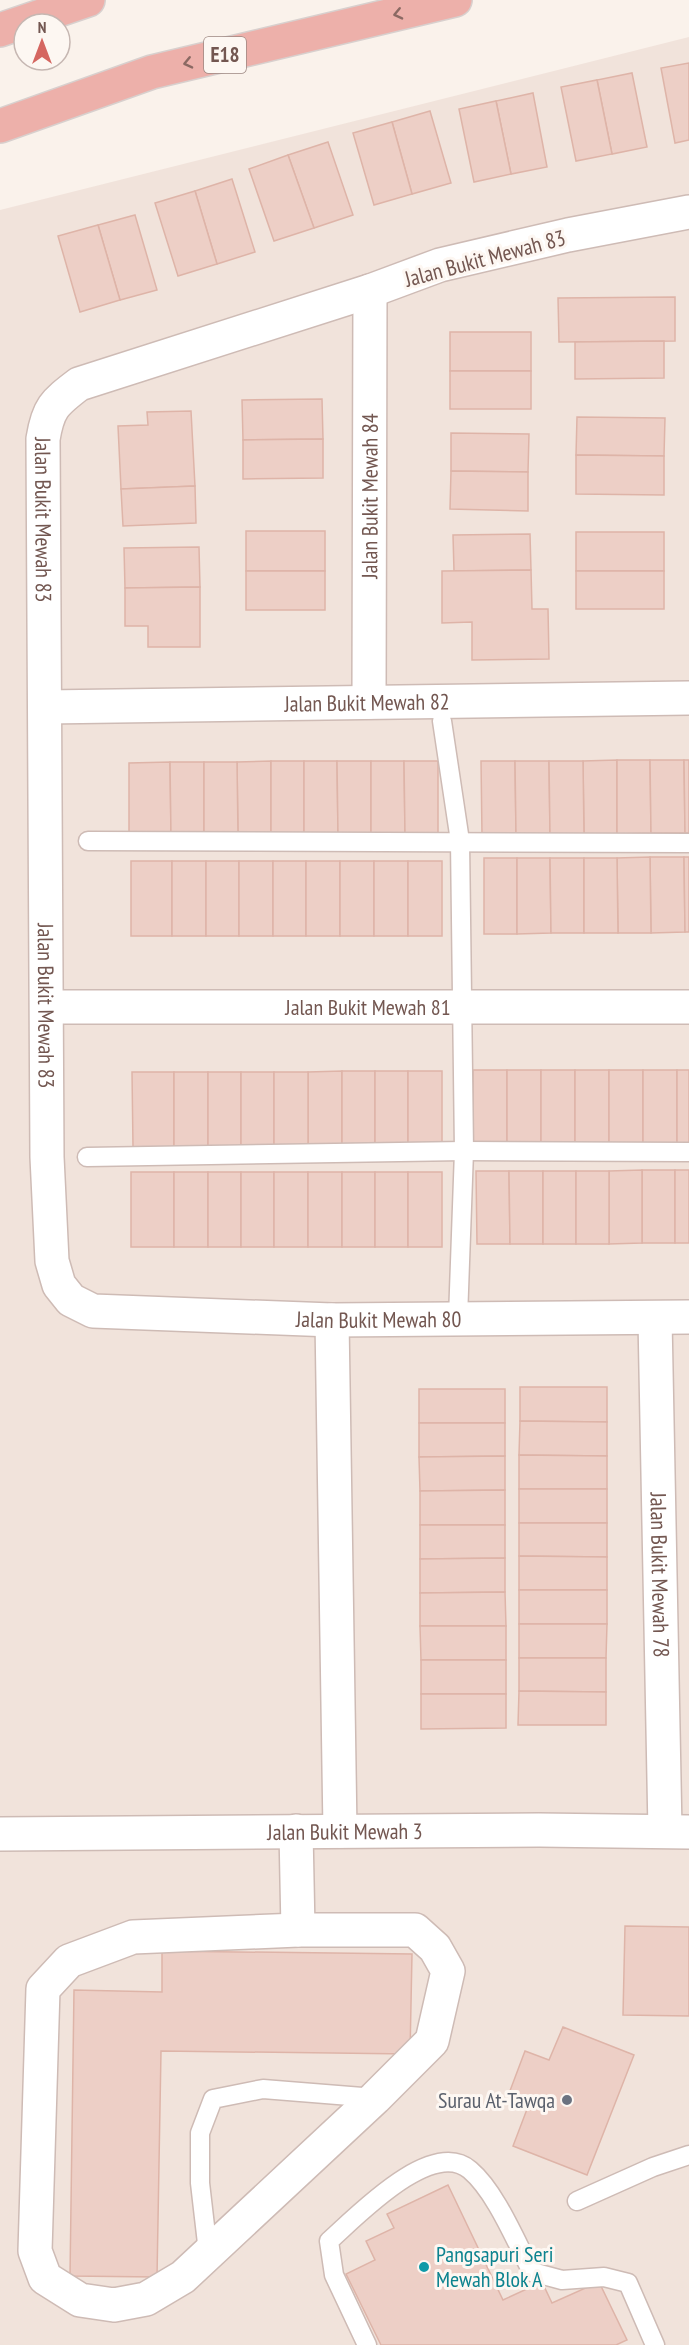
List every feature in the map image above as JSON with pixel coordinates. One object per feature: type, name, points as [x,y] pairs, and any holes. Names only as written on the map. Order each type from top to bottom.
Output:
[{"type":"highway","name":"E18","points":[[0,126],[152,72],[455,0]]},
{"type":"highway","points":[[0,13],[78,3]]},
{"type":"highway","points":[[0,30],[78,3]]},
{"type":"street","name":"Jalan Bukit Mewah 83","points":[[71,1300],[59,1285],[51,1261],[47,1157],[43,439],[47,415],[56,401],[79,384],[370,291],[440,265],[568,235],[689,213]]},
{"type":"street","name":"Jalan Bukit Mewah 84","points":[[369,702],[370,291]]},
{"type":"street","name":"Jalan Bukit Mewah 82","points":[[46,707],[689,698]]},
{"type":"street","name":"Jalan Bukit Mewah 81","points":[[47,1007],[689,1007]]},
{"type":"street","name":"Jalan Bukit Mewah 80","points":[[71,1300],[93,1311],[123,1314],[332,1320],[689,1317]]},
{"type":"street","name":"Jalan Bukit Mewah 78","points":[[655,1319],[677,1832]]},
{"type":"street","points":[[332,1320],[340,1831]]},
{"type":"street","name":"Jalan Bukit Mewah 3","points":[[0,1834],[340,1831],[677,1832]]},
{"type":"street","points":[[296,1832],[298,1930]]},
{"type":"street","points":[[298,1930],[415,1930],[435,1948],[448,1971],[432,2041],[375,2098],[183,2277],[146,2299],[114,2305],[80,2300],[45,2278],[35,2251],[43,1989],[69,1961],[133,1937],[298,1930]]},
{"type":"lane","points":[[442,721],[460,841],[464,1006],[464,1151],[458,1318]]},
{"type":"lane","points":[[88,841],[689,843]]},
{"type":"lane","points":[[87,1157],[464,1151],[689,1152]]},
{"type":"lane","points":[[208,2252],[200,2183],[200,2133],[213,2099],[263,2089],[375,2098]]},
{"type":"lane","points":[[577,2200],[653,2167],[689,2155]]},
{"type":"lane","points":[[367,2345],[334,2275],[329,2241],[376,2198],[419,2168],[445,2162],[469,2169],[487,2190],[532,2272],[561,2280],[604,2277],[628,2283],[655,2345]]},
{"type":"shaded area","points":[[689,37],[689,2345],[0,2345],[0,210]]},
{"type":"building","points":[[689,63],[689,140],[675,143],[661,68]]},
{"type":"building","points":[[632,73],[647,147],[612,154],[597,80]]},
{"type":"building","points":[[597,80],[612,154],[576,161],[561,87]]},
{"type":"building","points":[[533,93],[547,167],[511,174],[496,101]]},
{"type":"building","points":[[496,101],[511,174],[474,182],[459,109]]},
{"type":"building","points":[[430,111],[451,183],[412,194],[392,122]]},
{"type":"building","points":[[392,122],[412,194],[374,205],[353,133]]},
{"type":"building","points":[[328,142],[353,215],[314,228],[288,155]]},
{"type":"building","points":[[288,155],[314,228],[274,241],[249,169]]},
{"type":"building","points":[[232,179],[255,252],[217,264],[195,191]]},
{"type":"building","points":[[195,191],[217,264],[178,276],[155,203]]},
{"type":"building","points":[[135,215],[157,290],[120,300],[98,225]]},
{"type":"building","points":[[98,225],[120,300],[80,312],[58,236]]},
{"type":"building","points":[[675,297],[675,341],[559,342],[558,298]]},
{"type":"building","points":[[450,332],[531,332],[531,371],[450,371]]},
{"type":"building","points":[[664,341],[664,378],[575,379],[575,342]]},
{"type":"building","points":[[450,371],[531,371],[531,409],[450,409]]},
{"type":"building","points":[[322,399],[323,439],[243,440],[242,400]]},
{"type":"building","points":[[191,411],[195,486],[121,489],[118,426],[148,425],[147,412]]},
{"type":"building","points":[[577,417],[665,418],[664,456],[576,455]]},
{"type":"building","points":[[451,433],[529,434],[528,472],[451,471]]},
{"type":"building","points":[[323,439],[323,478],[243,479],[243,440]]},
{"type":"building","points":[[576,455],[664,456],[664,495],[576,494]]},
{"type":"building","points":[[451,471],[528,472],[528,511],[450,509]]},
{"type":"building","points":[[195,486],[196,523],[123,526],[121,489]]},
{"type":"building","points":[[246,531],[325,531],[325,571],[246,571]]},
{"type":"building","points":[[576,532],[664,532],[664,571],[576,571]]},
{"type":"building","points":[[530,534],[531,570],[454,571],[453,535]]},
{"type":"building","points":[[199,547],[200,587],[125,588],[124,548]]},
{"type":"building","points":[[531,570],[532,609],[548,609],[549,659],[472,660],[472,622],[442,623],[442,571]]},
{"type":"building","points":[[246,571],[325,571],[325,610],[246,610]]},
{"type":"building","points":[[576,571],[664,571],[664,609],[576,609]]},
{"type":"building","points":[[200,587],[200,647],[148,647],[148,626],[125,626],[125,588]]},
{"type":"building","points":[[617,760],[617,834],[584,834],[583,761]]},
{"type":"building","points":[[617,760],[650,760],[651,833],[617,834]]},
{"type":"building","points":[[650,760],[684,760],[685,833],[651,833]]},
{"type":"building","points":[[684,760],[689,760],[689,833],[685,833]]},
{"type":"building","points":[[271,761],[271,835],[238,835],[237,762]]},
{"type":"building","points":[[271,761],[304,761],[304,835],[271,835]]},
{"type":"building","points":[[304,761],[337,761],[338,835],[304,835]]},
{"type":"building","points":[[337,761],[371,761],[371,835],[338,835]]},
{"type":"building","points":[[371,761],[404,761],[405,835],[371,835]]},
{"type":"building","points":[[404,761],[438,761],[438,835],[405,835]]},
{"type":"building","points":[[481,761],[515,761],[516,835],[482,835]]},
{"type":"building","points":[[515,761],[549,761],[550,835],[516,835]]},
{"type":"building","points":[[549,761],[583,761],[584,834],[550,835]]},
{"type":"building","points":[[170,762],[171,836],[129,836],[129,763]]},
{"type":"building","points":[[170,762],[204,762],[204,836],[171,836]]},
{"type":"building","points":[[204,762],[237,762],[238,835],[204,836]]},
{"type":"building","points":[[650,857],[684,857],[685,932],[651,933]]},
{"type":"building","points":[[650,857],[651,933],[618,933],[617,858]]},
{"type":"building","points":[[684,857],[689,857],[689,932],[685,932]]},
{"type":"building","points":[[484,858],[517,858],[517,934],[484,934]]},
{"type":"building","points":[[517,858],[550,858],[551,933],[517,934]]},
{"type":"building","points":[[550,858],[584,858],[584,933],[551,933]]},
{"type":"building","points":[[584,858],[617,858],[618,933],[584,933]]},
{"type":"building","points":[[131,861],[172,861],[172,936],[131,936]]},
{"type":"building","points":[[172,861],[206,861],[206,936],[172,936]]},
{"type":"building","points":[[206,861],[239,861],[239,936],[206,936]]},
{"type":"building","points":[[239,861],[273,861],[273,936],[239,936]]},
{"type":"building","points":[[273,861],[306,861],[306,936],[273,936]]},
{"type":"building","points":[[306,861],[340,861],[340,936],[306,936]]},
{"type":"building","points":[[340,861],[374,861],[374,936],[340,936]]},
{"type":"building","points":[[374,861],[408,861],[408,936],[374,936]]},
{"type":"building","points":[[408,861],[442,861],[442,936],[408,936]]},
{"type":"building","points":[[473,1070],[507,1070],[507,1144],[473,1144]]},
{"type":"building","points":[[507,1070],[541,1070],[541,1144],[507,1144]]},
{"type":"building","points":[[541,1070],[575,1070],[575,1144],[541,1144]]},
{"type":"building","points":[[575,1070],[609,1070],[609,1144],[575,1144]]},
{"type":"building","points":[[609,1070],[643,1070],[643,1144],[609,1144]]},
{"type":"building","points":[[643,1070],[677,1070],[677,1144],[643,1144]]},
{"type":"building","points":[[677,1070],[689,1070],[689,1144],[677,1144]]},
{"type":"building","points":[[342,1071],[342,1146],[308,1147],[308,1072]]},
{"type":"building","points":[[342,1071],[375,1071],[375,1146],[342,1146]]},
{"type":"building","points":[[375,1071],[408,1071],[408,1146],[375,1146]]},
{"type":"building","points":[[408,1071],[442,1071],[442,1146],[408,1146]]},
{"type":"building","points":[[132,1072],[174,1072],[174,1147],[133,1147]]},
{"type":"building","points":[[174,1072],[208,1072],[208,1147],[174,1147]]},
{"type":"building","points":[[208,1072],[241,1072],[241,1147],[208,1147]]},
{"type":"building","points":[[241,1072],[274,1072],[274,1147],[241,1147]]},
{"type":"building","points":[[274,1072],[308,1072],[308,1147],[274,1147]]},
{"type":"building","points":[[642,1170],[675,1170],[675,1243],[642,1243]]},
{"type":"building","points":[[642,1170],[642,1243],[609,1244],[609,1171]]},
{"type":"building","points":[[675,1170],[689,1170],[689,1243],[675,1243]]},
{"type":"building","points":[[476,1171],[509,1171],[510,1244],[477,1244]]},
{"type":"building","points":[[509,1171],[543,1171],[543,1244],[510,1244]]},
{"type":"building","points":[[543,1171],[576,1171],[576,1244],[543,1244]]},
{"type":"building","points":[[576,1171],[609,1171],[609,1244],[576,1244]]},
{"type":"building","points":[[131,1172],[174,1172],[174,1247],[131,1247]]},
{"type":"building","points":[[174,1172],[208,1172],[208,1247],[174,1247]]},
{"type":"building","points":[[208,1172],[241,1172],[241,1247],[208,1247]]},
{"type":"building","points":[[241,1172],[274,1172],[274,1247],[241,1247]]},
{"type":"building","points":[[274,1172],[308,1172],[308,1247],[274,1247]]},
{"type":"building","points":[[308,1172],[342,1172],[342,1247],[308,1247]]},
{"type":"building","points":[[342,1172],[375,1172],[375,1247],[342,1247]]},
{"type":"building","points":[[375,1172],[408,1172],[408,1247],[375,1247]]},
{"type":"building","points":[[408,1172],[442,1172],[442,1247],[408,1247]]},
{"type":"building","points":[[520,1387],[607,1387],[607,1422],[520,1421]]},
{"type":"building","points":[[419,1389],[505,1389],[505,1423],[419,1423]]},
{"type":"building","points":[[520,1421],[607,1422],[607,1456],[519,1455]]},
{"type":"building","points":[[419,1423],[505,1423],[505,1456],[419,1457]]},
{"type":"building","points":[[519,1455],[607,1456],[607,1489],[519,1489]]},
{"type":"building","points":[[505,1456],[505,1490],[420,1491],[419,1457]]},
{"type":"building","points":[[519,1489],[607,1489],[607,1523],[519,1523]]},
{"type":"building","points":[[505,1490],[505,1525],[420,1525],[420,1491]]},
{"type":"building","points":[[519,1523],[607,1523],[607,1557],[519,1556]]},
{"type":"building","points":[[420,1525],[505,1525],[505,1558],[420,1559]]},
{"type":"building","points":[[519,1556],[607,1557],[607,1590],[519,1590]]},
{"type":"building","points":[[505,1558],[505,1592],[420,1593],[420,1559]]},
{"type":"building","points":[[519,1590],[607,1590],[607,1624],[519,1624]]},
{"type":"building","points":[[505,1592],[506,1626],[420,1626],[420,1593]]},
{"type":"building","points":[[519,1624],[607,1624],[606,1658],[519,1658]]},
{"type":"building","points":[[420,1626],[506,1626],[506,1660],[421,1660]]},
{"type":"building","points":[[519,1658],[606,1658],[606,1692],[519,1691]]},
{"type":"building","points":[[421,1660],[506,1660],[506,1694],[421,1694]]},
{"type":"building","points":[[519,1691],[606,1692],[606,1725],[518,1725]]},
{"type":"building","points":[[421,1694],[506,1694],[506,1728],[421,1729]]},
{"type":"building","points":[[625,1926],[689,1927],[689,2016],[623,2015]]},
{"type":"building","points":[[162,1951],[412,1954],[410,2054],[161,2051],[157,2277],[70,2276],[74,1990],[162,1992]]},
{"type":"building","name":"Surau At-Tawqa","points":[[563,2027],[634,2055],[587,2175],[513,2146],[529,2104],[508,2096],[525,2051],[549,2060]]},
{"type":"building","name":"Pangsapuri Seri Mewah Blok A","points":[[448,2185],[503,2300],[542,2282],[552,2303],[599,2282],[627,2340],[616,2345],[381,2345],[346,2274],[375,2260],[366,2241],[394,2228],[387,2214]]},
{"type":"place","name":"Surau At-Tawqa","points":[[567,2100]]},
{"type":"place","name":"Pangsapuri Seri Mewah Blok A","points":[[424,2267]]}]
